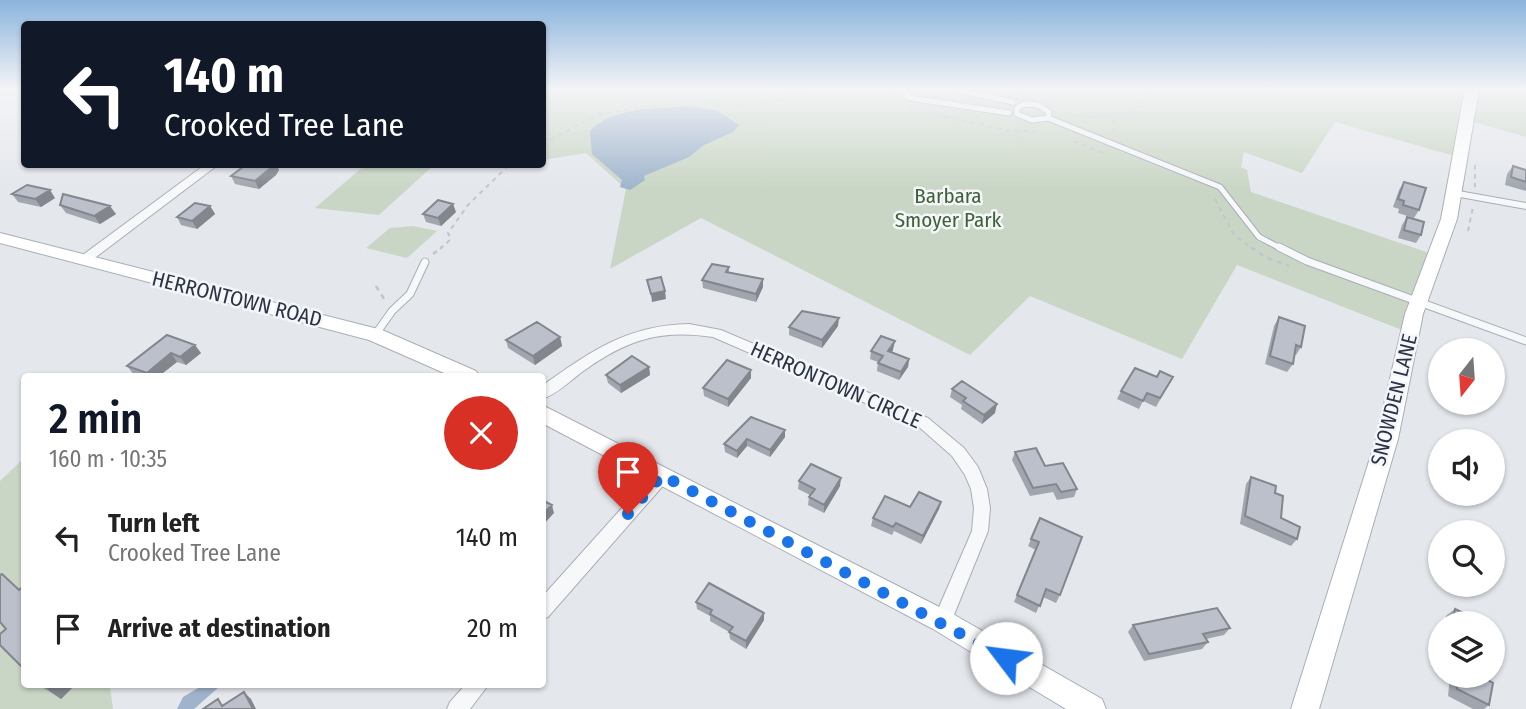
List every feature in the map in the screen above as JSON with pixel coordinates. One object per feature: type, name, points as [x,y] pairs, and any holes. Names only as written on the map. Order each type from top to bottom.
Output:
[{"type":"street","name":"SNOWDEN LANE","points":[[1305,709],[1387,439],[1418,302],[1449,219],[1466,122]]},
{"type":"street","points":[[84,260],[209,168]]},
{"type":"street","points":[[1453,193],[1526,206]]},
{"type":"street","name":"HERRONTOWN ROAD","points":[[0,239],[374,335],[462,373]]},
{"type":"street","name":"HERRONTOWN CIRCLE","points":[[546,391],[614,343],[655,330],[695,328],[716,333],[923,422],[937,432],[965,461],[979,489],[982,508],[980,531],[942,621]]},
{"type":"street","points":[[546,416],[942,621],[1092,709]]},
{"type":"street","points":[[546,606],[662,475]]},
{"type":"street","points":[[457,709],[475,688]]},
{"type":"lane","points":[[1058,122],[1220,187],[1259,237],[1307,261],[1526,341]]},
{"type":"lane","points":[[374,335],[392,311],[410,294],[425,261]]},
{"type":"path","points":[[546,142],[585,122]]},
{"type":"path","points":[[973,122],[1027,133],[1052,122]]},
{"type":"path","points":[[1113,122],[1115,134]]},
{"type":"path","points":[[1068,138],[1114,157]]},
{"type":"path","points":[[425,261],[451,239],[448,233],[453,223],[506,168]]},
{"type":"path","points":[[1214,198],[1234,236],[1265,257],[1297,268]]},
{"type":"path","points":[[376,286],[392,311]]},
{"type":"green space","name":"Barbara Smoyer Park","points":[[546,122],[1335,122],[1302,173],[1244,152],[1241,167],[1247,170],[1251,192],[1435,255],[1412,334],[1237,265],[1182,359],[1030,296],[970,355],[701,218],[610,269],[626,189],[586,153],[546,160]]},
{"type":"green space","name":"Barbara Smoyer Park","points":[[1335,122],[1466,122],[1458,157]]},
{"type":"green space","name":"Barbara Smoyer Park","points":[[1474,122],[1526,122],[1526,137]]},
{"type":"green space","points":[[362,168],[431,168],[379,215],[315,208]]},
{"type":"green space","points":[[413,226],[437,231],[407,258],[366,248],[390,228]]},
{"type":"green space","points":[[21,461],[21,688],[110,688],[113,709],[0,709],[0,481]]},
{"type":"water","points":[[735,122],[739,125],[733,132],[704,145],[689,157],[644,176],[645,180],[630,190],[620,187],[622,180],[592,154],[590,131],[600,123]]},
{"type":"water","points":[[198,688],[218,688],[194,709],[177,709],[183,697]]},
{"type":"building","points":[[1513,166],[1526,170],[1526,182],[1511,177]]},
{"type":"building","points":[[242,168],[271,168],[255,181],[231,176]]},
{"type":"building","points":[[1404,182],[1426,188],[1419,210],[1403,205],[1404,201],[1398,199]]},
{"type":"building","points":[[27,185],[50,190],[35,199],[12,194]]},
{"type":"building","points":[[63,194],[110,206],[94,216],[60,205]]},
{"type":"building","points":[[438,200],[453,204],[438,218],[423,214]]},
{"type":"building","points":[[195,203],[210,206],[192,221],[177,217]]},
{"type":"building","points":[[1407,217],[1424,222],[1421,235],[1404,230]]},
{"type":"building","points":[[712,264],[729,267],[726,272],[763,279],[756,294],[702,280]]},
{"type":"building","points":[[661,277],[665,291],[651,294],[647,280]]},
{"type":"building","points":[[802,311],[839,318],[822,340],[789,327]]},
{"type":"building","points":[[1279,317],[1305,326],[1301,347],[1296,345],[1293,364],[1270,356]]},
{"type":"building","points":[[537,322],[560,337],[533,356],[506,340]]},
{"type":"building","points":[[167,335],[195,345],[180,357],[171,353],[147,373],[127,366]]},
{"type":"building","points":[[881,336],[895,341],[888,351],[909,359],[901,372],[878,363],[883,356],[871,351]]},
{"type":"building","points":[[632,356],[649,367],[620,385],[606,375]]},
{"type":"building","points":[[727,360],[751,370],[728,399],[703,388]]},
{"type":"building","points":[[1135,368],[1157,377],[1160,371],[1173,377],[1160,398],[1147,393],[1143,401],[1121,391]]},
{"type":"building","points":[[962,381],[997,404],[984,415],[963,401],[966,398],[952,389]]},
{"type":"building","points":[[751,417],[785,430],[770,450],[747,439],[737,451],[724,444]]},
{"type":"building","points":[[1036,448],[1045,466],[1063,463],[1077,489],[1061,492],[1056,484],[1033,488],[1015,452]]},
{"type":"building","points":[[811,464],[841,478],[824,505],[809,497],[815,489],[799,481]]},
{"type":"building","points":[[1251,477],[1276,486],[1275,493],[1283,496],[1281,518],[1300,527],[1297,539],[1245,516]]},
{"type":"building","points":[[919,492],[941,502],[923,536],[896,523],[893,527],[873,518],[885,496],[910,507]]},
{"type":"building","points":[[1040,518],[1082,537],[1060,595],[1046,589],[1040,606],[1017,595],[1039,542],[1031,539]]},
{"type":"building","points":[[0,575],[19,590],[21,588],[21,666],[0,645],[0,634],[6,629],[0,622]]},
{"type":"building","points":[[709,583],[764,613],[746,641],[729,632],[733,627],[710,614],[712,610],[696,602]]},
{"type":"building","points":[[1217,608],[1230,628],[1203,634],[1208,642],[1149,654],[1133,625]]},
{"type":"building","points":[[1492,688],[1489,705],[1457,689]]},
{"type":"building","points":[[244,692],[253,709],[203,709],[218,699],[222,706]]},
{"type":"route","points":[[628,514],[662,475],[942,621],[1006,658]]}]
